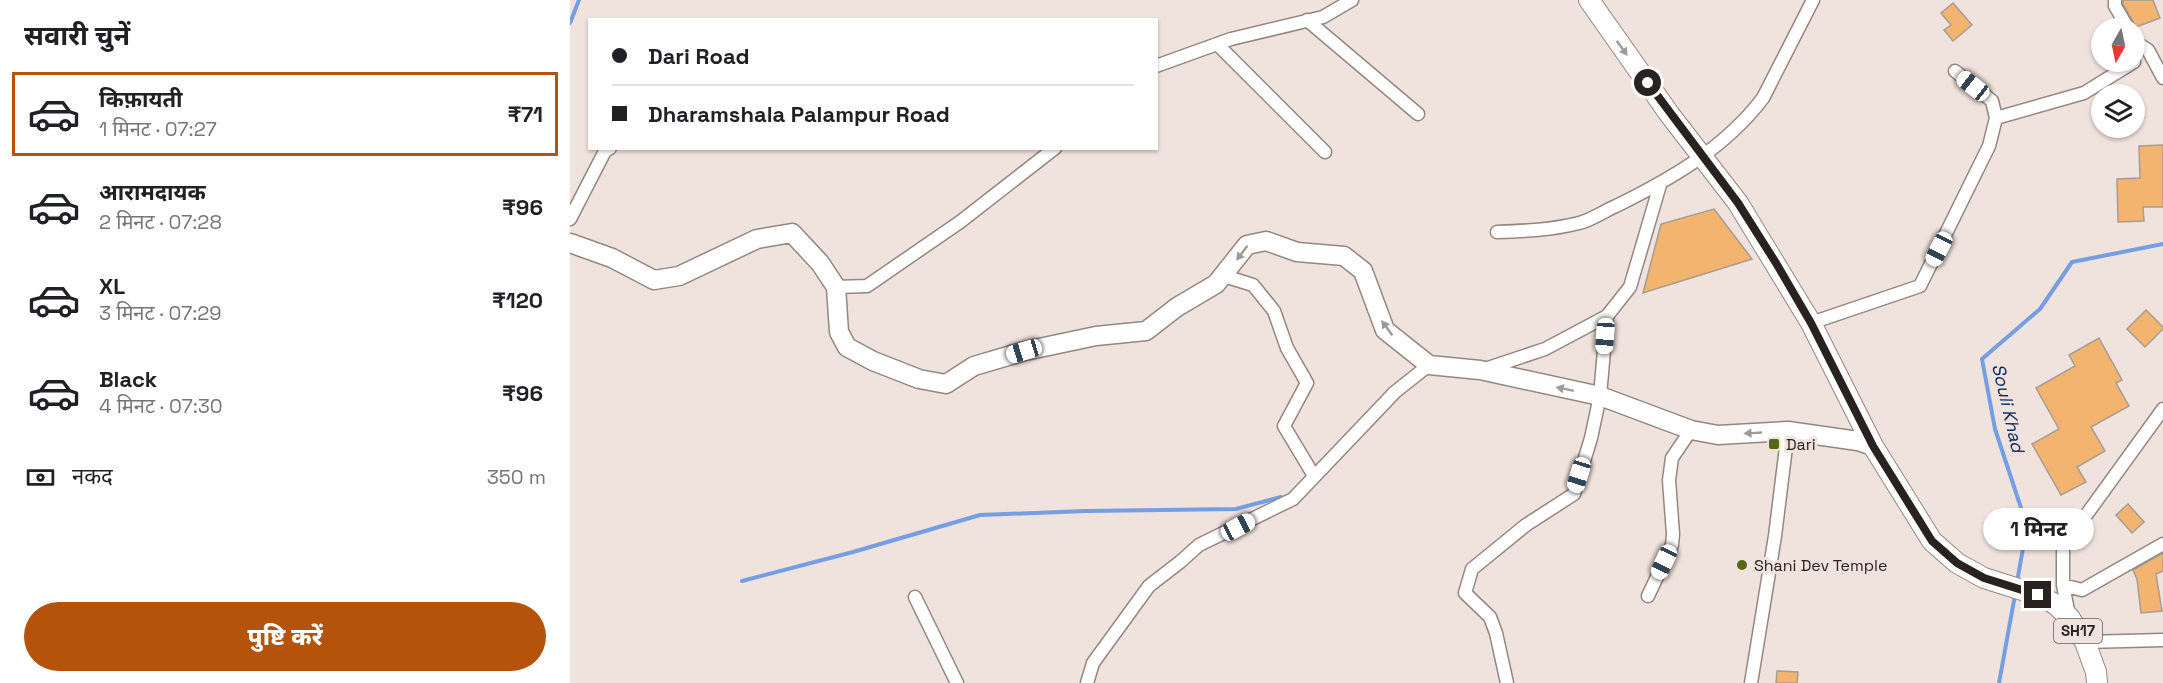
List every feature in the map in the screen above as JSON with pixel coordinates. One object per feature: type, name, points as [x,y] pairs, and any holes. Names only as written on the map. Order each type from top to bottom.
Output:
[{"type":"main road","name":"SH17","points":[[1589,0],[1670,115],[1738,203],[1811,323],[1873,446],[1932,541],[1957,563],[1984,578],[2038,595],[2055,604],[2069,617],[2085,642],[2096,672],[2097,683]]},
{"type":"street","points":[[1158,65],[1216,44],[1323,17],[1352,0]]},
{"type":"street","points":[[1497,232],[1537,230],[1581,223],[1660,185],[1703,157],[1752,112],[1762,98],[1813,0]]},
{"type":"street","points":[[2115,0],[2115,6],[2122,18]]},
{"type":"street","points":[[1307,20],[1418,114]]},
{"type":"street","points":[[1216,44],[1325,152]]},
{"type":"street","points":[[2145,48],[2163,78]]},
{"type":"street","points":[[1811,323],[1920,286],[1989,146],[1996,118],[1992,101],[1954,71]]},
{"type":"street","points":[[1996,118],[2084,93],[2116,72]]},
{"type":"street","points":[[570,219],[607,150]]},
{"type":"street","points":[[836,287],[867,286],[960,222],[1052,150]]},
{"type":"street","points":[[1480,370],[1545,349],[1607,316],[1630,287],[1660,185]]},
{"type":"street","points":[[570,243],[612,258],[654,280],[679,276],[757,239],[792,233],[820,263],[836,287],[839,332],[847,348],[919,379],[946,384],[975,366],[1024,351],[1096,336],[1146,331],[1178,307],[1216,284],[1247,245],[1266,242],[1297,252],[1344,256],[1363,271],[1385,330],[1429,365],[1480,370],[1600,396],[1691,430],[1718,435],[1788,431],[1858,441],[1873,446]]},
{"type":"street","points":[[1224,276],[1253,285],[1274,311],[1287,348],[1307,383],[1284,426],[1314,476]]},
{"type":"street","points":[[1507,683],[1496,633],[1490,617],[1465,593],[1467,585],[1473,569],[1526,525],[1574,494],[1591,438],[1600,396],[1607,316]]},
{"type":"street","points":[[1087,683],[1093,663],[1149,586],[1199,545],[1293,499],[1395,392],[1429,365]]},
{"type":"street","points":[[2069,617],[2063,585],[2063,547],[2163,409]]},
{"type":"street","points":[[1648,596],[1672,545],[1669,480],[1672,458],[1691,430]]},
{"type":"street","points":[[1751,683],[1775,536],[1788,431]]},
{"type":"street","points":[[2063,585],[2082,590],[2163,544]]},
{"type":"street","points":[[915,597],[957,683]]},
{"type":"street","points":[[2085,642],[2163,640]]},
{"type":"building","points":[[2123,0],[2153,0],[2160,18],[2145,24],[2145,18],[2131,18]]},
{"type":"building","points":[[1953,3],[1972,25],[1953,41],[1944,30],[1951,25],[1941,13]]},
{"type":"building","points":[[2163,145],[2163,207],[2143,207],[2144,221],[2118,222],[2117,179],[2140,178],[2139,146]]},
{"type":"building","points":[[1714,209],[1752,259],[1643,293],[1661,224]]},
{"type":"building","points":[[2146,310],[2163,329],[2145,347],[2127,329]]},
{"type":"building","points":[[2099,338],[2122,380],[2116,383],[2129,406],[2091,427],[2105,451],[2077,467],[2086,482],[2061,495],[2032,444],[2059,429],[2036,388],[2075,366],[2069,355]]},
{"type":"building","points":[[2128,504],[2144,522],[2132,533],[2116,515]]},
{"type":"building","points":[[2163,553],[2163,571],[2156,574],[2162,611],[2141,613],[2137,579],[2133,570]]},
{"type":"building","points":[[1777,671],[1798,672],[1797,683],[1776,683]]},
{"type":"waterway","points":[[570,23],[579,0]]},
{"type":"waterway","name":"Souli Khad","points":[[2017,582],[2027,526],[1995,429],[1982,359],[2040,309],[2072,262],[2163,244]]},
{"type":"waterway","points":[[742,581],[980,515],[1236,509],[1281,497]]},
{"type":"waterway","name":"Souli Khad","points":[[1999,683],[2015,595]]},
{"type":"place","name":"Dari","points":[[1774,444]]},
{"type":"place","name":"Shani Dev Temple","points":[[1742,565]]},
{"type":"route","points":[[1648,83],[1738,203],[1776,263],[1811,323],[1873,446],[1932,541],[1957,563],[1984,578],[2038,595]]}]
